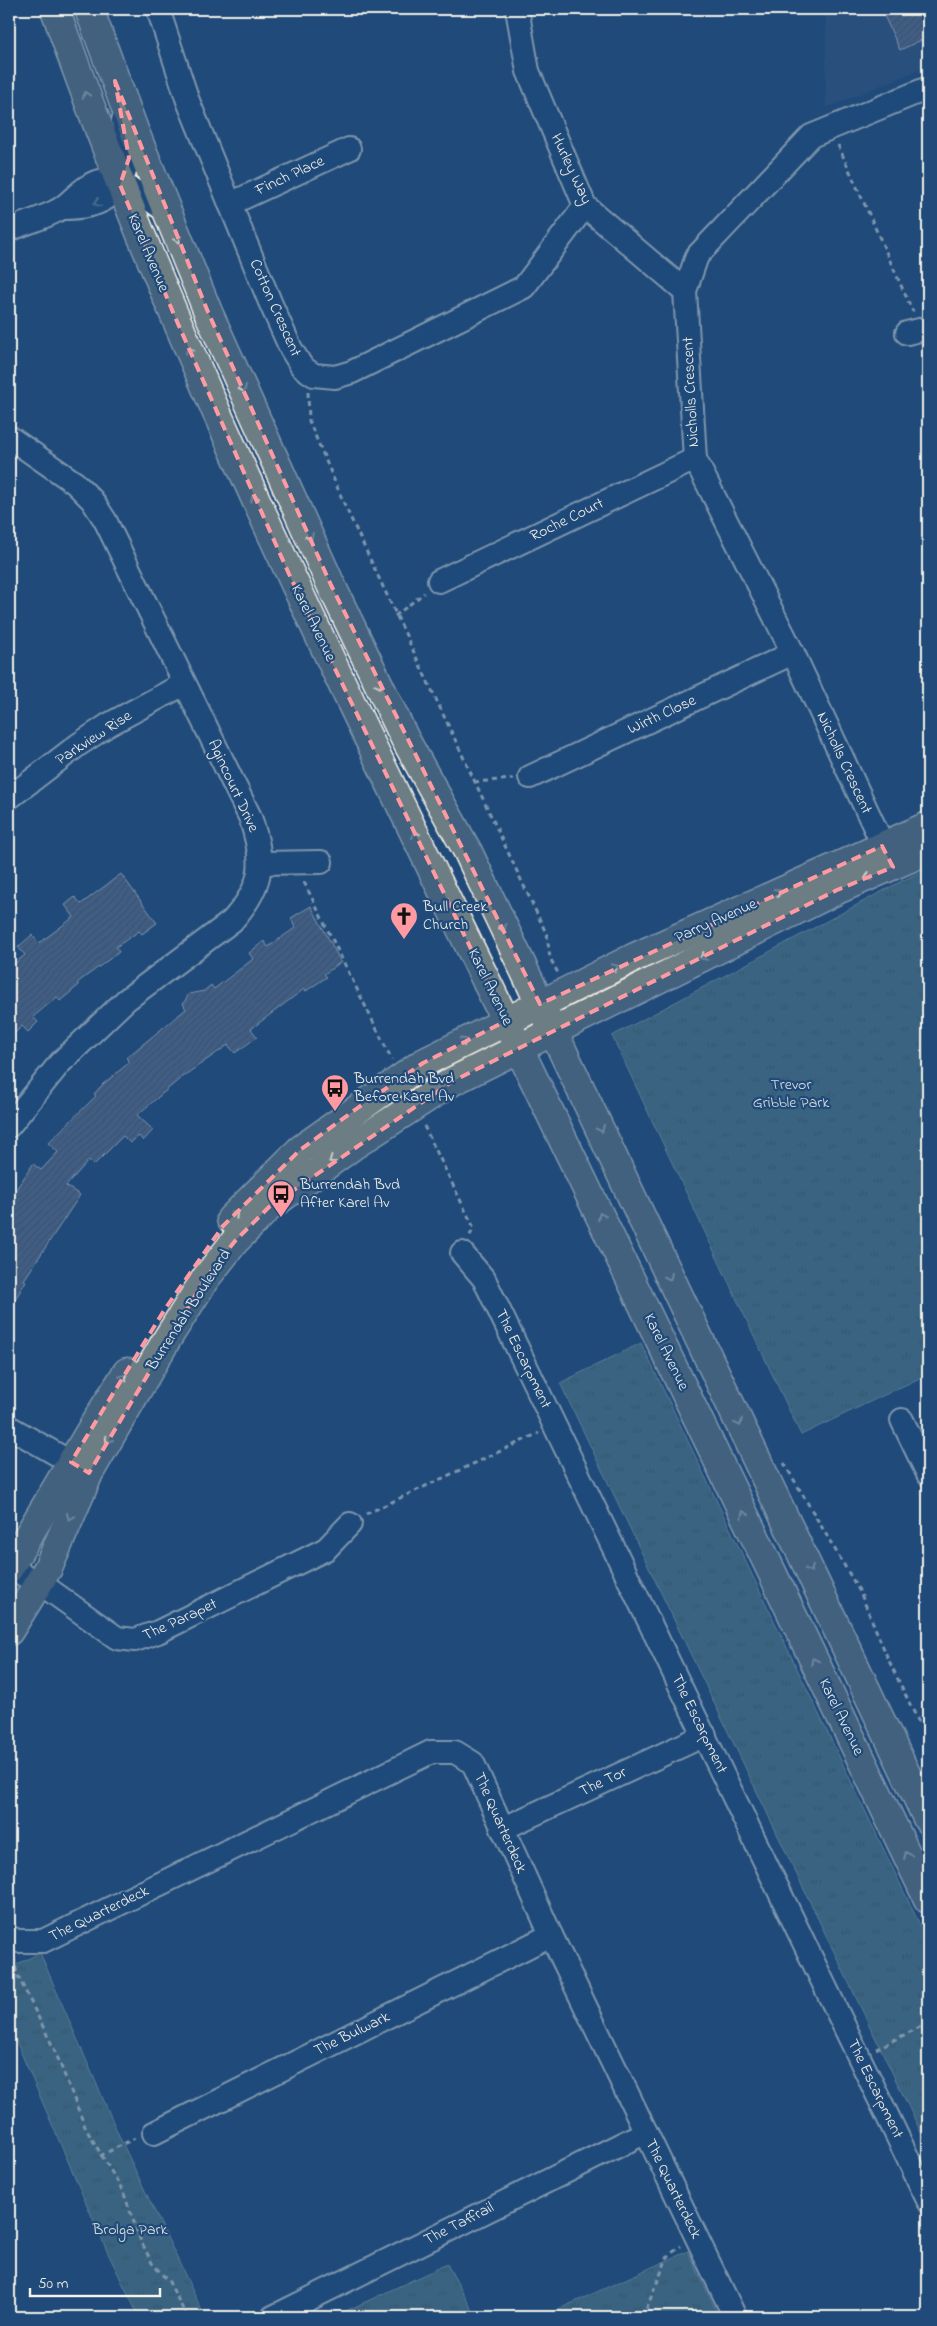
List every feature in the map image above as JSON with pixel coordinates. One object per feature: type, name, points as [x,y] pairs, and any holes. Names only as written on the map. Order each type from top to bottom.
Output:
[{"type":"main road","name":"Karel Avenue","points":[[55,9],[120,185],[244,476],[298,592],[928,1899]]},
{"type":"main road","name":"Karel Avenue","points":[[89,9],[115,81],[208,312],[331,585],[405,739],[468,852],[928,1820]]},
{"type":"main road","name":"Parry Avenue","points":[[519,1048],[837,890],[888,856],[928,826]]},
{"type":"main road","name":"Parry Avenue","points":[[506,1021],[633,958],[888,856],[928,850]]},
{"type":"main road","name":"Burrendah Boulevard","points":[[9,1631],[48,1568],[80,1468],[165,1309],[206,1248],[243,1206],[300,1150],[423,1063],[506,1021]]},
{"type":"main road","name":"Burrendah Boulevard","points":[[9,1567],[80,1468],[205,1279],[252,1223],[269,1207],[311,1176],[413,1105],[453,1081],[519,1048]]},
{"type":"street","name":"Cotton Crescent","points":[[158,9],[188,101],[291,349],[302,367],[314,375]]},
{"type":"street","name":"Hurley Way","points":[[517,9],[528,71],[585,206],[685,291]]},
{"type":"street","points":[[115,81],[129,158],[120,185]]},
{"type":"street","name":"Nicholls Crescent","points":[[888,856],[793,653],[695,459],[685,291],[697,256],[811,136],[928,88]]},
{"type":"street","name":"Finch Place","points":[[230,204],[349,149]]},
{"type":"street","points":[[9,230],[62,208],[77,193],[101,181],[120,185],[152,200],[167,212]]},
{"type":"street","points":[[314,375],[334,377],[352,372],[524,287],[585,206]]},
{"type":"street","name":"Agincourt Drive","points":[[9,437],[75,483],[92,500],[104,520],[250,817],[260,845],[261,863],[256,885],[245,906],[232,921],[126,1000],[60,1063],[9,1126]]},
{"type":"street","name":"Roche Court","points":[[439,581],[695,459]]},
{"type":"street","name":"Wirth Close","points":[[530,777],[793,653]]},
{"type":"street","name":"Parkview Rise","points":[[9,798],[78,745],[108,725],[184,684]]},
{"type":"street","points":[[261,863],[321,862]]},
{"type":"street","name":"The Escarpment","points":[[462,1254],[484,1279],[928,2200]]},
{"type":"street","points":[[902,1420],[928,1474]]},
{"type":"street","points":[[9,1427],[80,1468]]},
{"type":"street","name":"The Parapet","points":[[9,1567],[39,1583],[117,1638],[135,1640],[158,1632],[326,1549],[350,1524]]},
{"type":"street","name":"The Tor","points":[[502,1829],[704,1735]]},
{"type":"street","name":"The Quarterdeck","points":[[12,1944],[16,1941],[43,1941],[431,1752],[455,1752],[473,1763],[551,1935],[735,2317]]},
{"type":"street","name":"The Bulwark","points":[[154,2133],[551,1935]]},
{"type":"street","name":"The Taffrail","points":[[273,2317],[646,2132]]},
{"type":"path","points":[[830,128],[919,331]]},
{"type":"path","points":[[314,375],[309,382],[307,398],[309,421],[395,616],[547,935],[550,958],[559,980]]},
{"type":"path","points":[[395,616],[439,581]]},
{"type":"path","points":[[474,782],[530,777]]},
{"type":"path","points":[[295,863],[395,1067]]},
{"type":"path","points":[[422,1122],[474,1228],[462,1254]]},
{"type":"path","points":[[350,1524],[367,1513],[555,1425]]},
{"type":"path","points":[[12,1944],[13,1962],[17,1974],[55,2051],[77,2109],[100,2156],[123,2191],[140,2239],[152,2263],[169,2282],[187,2317]]},
{"type":"path","points":[[860,2058],[928,2023]]},
{"type":"path","points":[[100,2156],[134,2139],[154,2133]]},
{"type":"path","points":[[643,2317],[667,2258],[673,2250],[698,2238]]},
{"type":"highlighted area","points":[[115,81],[208,312],[331,585],[540,1004],[882,846],[893,867],[837,890],[453,1081],[269,1207],[235,1241],[205,1279],[89,1473],[71,1462],[165,1309],[223,1226],[300,1150],[359,1107],[423,1063],[506,1021],[289,574],[175,317],[120,185],[129,158]]},
{"type":"shaded area","points":[[826,9],[928,9],[928,66],[826,108]]},
{"type":"green space","name":"Trevor Gribble Park","points":[[928,868],[928,1374],[801,1435],[612,1036]]},
{"type":"green space","points":[[641,1343],[928,1942],[928,2147],[560,1383]]},
{"type":"green space","name":"Brolga Park","points":[[40,1953],[120,2138],[205,2317],[139,2317],[106,2249],[9,2025],[9,1968]]},
{"type":"green space","points":[[688,2251],[719,2317],[541,2317]]},
{"type":"green space","points":[[447,2264],[476,2317],[333,2317]]},
{"type":"building","points":[[881,9],[928,9],[928,37],[900,50]]},
{"type":"building","points":[[121,874],[157,923],[142,934],[139,931],[116,947],[119,952],[77,983],[79,985],[60,1001],[57,997],[33,1017],[38,1022],[28,1032],[22,1026],[9,1039],[9,968],[25,955],[18,947],[32,935],[39,943],[74,917],[65,905],[75,897],[81,904]]},
{"type":"building","points":[[311,906],[341,962],[324,974],[327,977],[306,991],[304,989],[251,1029],[257,1037],[235,1053],[228,1045],[182,1077],[137,1115],[153,1130],[143,1141],[139,1136],[130,1143],[123,1136],[94,1165],[89,1160],[66,1186],[80,1195],[24,1280],[26,1281],[9,1310],[9,1200],[33,1164],[41,1170],[58,1152],[48,1143],[96,1096],[94,1094],[103,1084],[130,1062],[126,1058],[186,1009],[183,1004],[189,994],[204,991],[211,985],[214,989],[253,959],[249,953],[264,941],[268,947],[295,928],[291,918]]},
{"type":"place","name":"Bull Creek Church","points":[[404,940]]},
{"type":"place","name":"Burrendah Bvd Before Karel Av","points":[[335,1112]]},
{"type":"place","name":"Burrendah Bvd After Karel Av","points":[[281,1218]]}]
